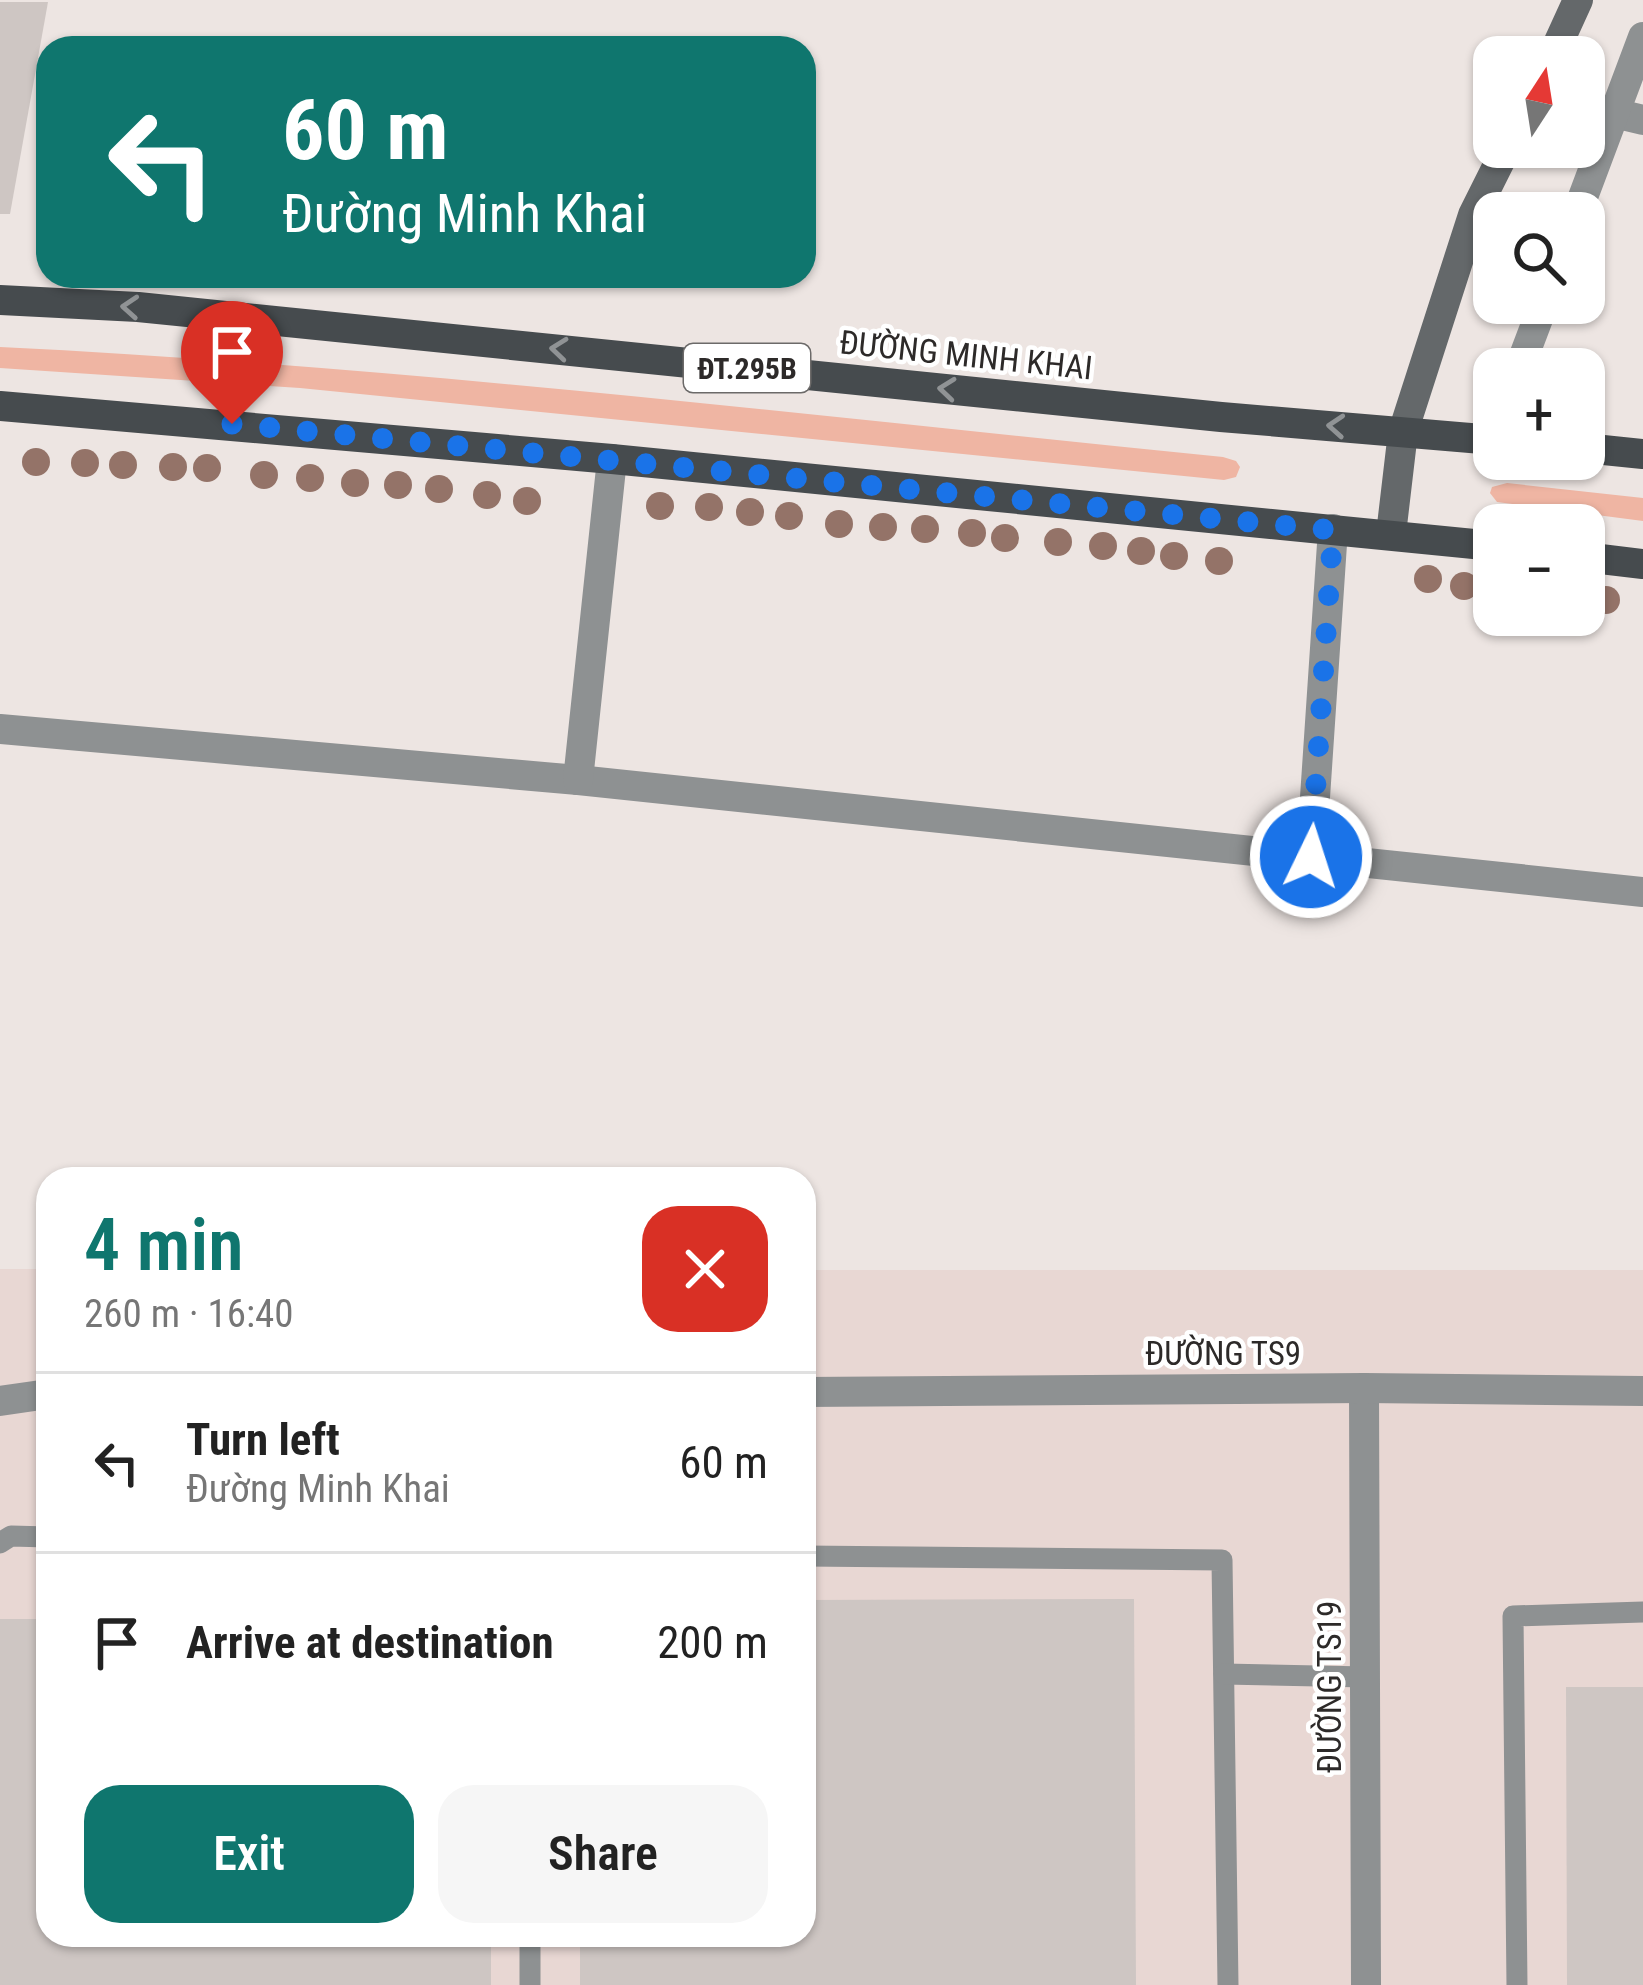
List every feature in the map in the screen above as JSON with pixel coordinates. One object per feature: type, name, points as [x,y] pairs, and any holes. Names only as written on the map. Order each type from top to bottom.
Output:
[{"type":"main road","points":[[1562,36],[1578,0]]},
{"type":"main road","points":[[1391,534],[1403,432],[1473,215],[1496,168]]},
{"type":"main road","name":"ĐƯỜNG MINH KHAI","points":[[0,300],[138,307],[1221,418],[1473,437]]},
{"type":"main road","points":[[0,406],[611,459],[1473,544]]},
{"type":"main road","points":[[1605,450],[1643,454]]},
{"type":"main road","points":[[1605,559],[1643,564]]},
{"type":"street","points":[[1585,192],[1643,37]]},
{"type":"street","points":[[578,780],[611,459]]},
{"type":"street","points":[[1311,857],[1333,530]]},
{"type":"street","points":[[0,729],[578,780],[1643,892]]},
{"type":"street","name":"ĐƯỜNG TS19","points":[[1364,1388],[1366,1985]]},
{"type":"street","name":"ĐƯỜNG TS9","points":[[816,1392],[1643,1391]]},
{"type":"street","points":[[0,1401],[36,1396]]},
{"type":"lane","points":[[0,1543],[11,1536],[36,1537]]},
{"type":"lane","points":[[816,1556],[1222,1560],[1228,1985]]},
{"type":"lane","points":[[1517,1985],[1513,1616],[1643,1612]]},
{"type":"lane","points":[[1224,1674],[1366,1677]]},
{"type":"lane","points":[[530,1947],[530,1985]]},
{"type":"shaded area","points":[[0,347],[612,394],[1223,457],[1240,467],[1236,477],[1224,480],[300,388],[0,368]]},
{"type":"shaded area","points":[[1507,483],[1643,498],[1643,521],[1605,516],[1605,504],[1497,502],[1490,493],[1492,487]]},
{"type":"shaded area","points":[[0,1269],[36,1269],[36,1947],[816,1947],[816,1270],[1643,1270],[1643,1985],[0,1985]]},
{"type":"building","points":[[0,2],[48,2],[42,36],[36,36],[36,69],[10,214],[0,214]]},
{"type":"building","points":[[1134,1599],[1136,1985],[580,1985],[580,1947],[816,1947],[816,1600]]},
{"type":"building","points":[[0,1619],[36,1619],[36,1947],[491,1947],[491,1985],[0,1985]]},
{"type":"building","points":[[1566,1687],[1643,1687],[1643,1985],[1567,1985]]},
{"type":"route","points":[[232,424],[1333,530],[1311,857]]}]
